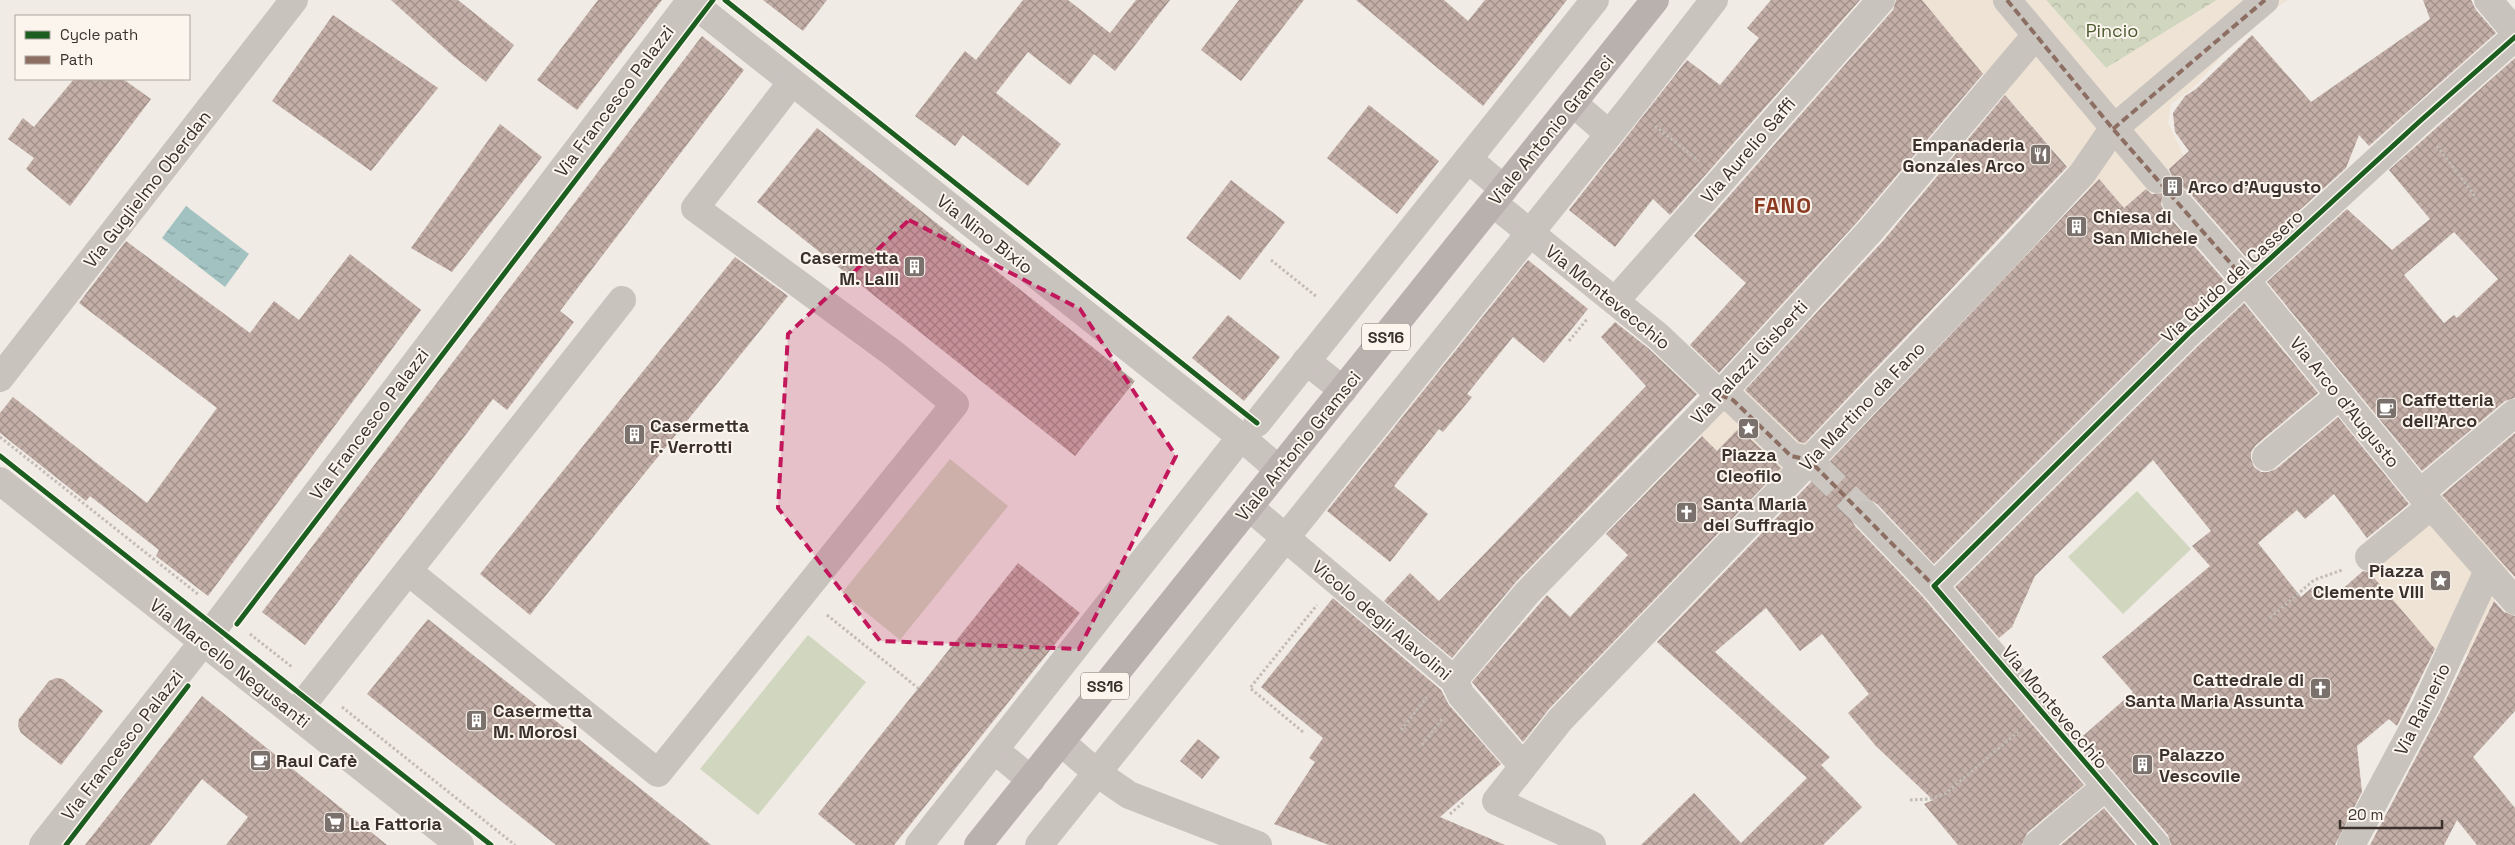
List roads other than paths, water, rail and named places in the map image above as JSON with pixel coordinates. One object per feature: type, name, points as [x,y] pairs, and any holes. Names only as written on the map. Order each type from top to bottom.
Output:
[{"type":"main road","name":"Viale Antonio Gramsci","points":[[983,843],[1278,469],[1655,0]]},
{"type":"street","name":"Via Guglielmo Oberdan","points":[[0,378],[294,0]]},
{"type":"street","points":[[919,845],[1249,430],[1342,317],[1595,0]]},
{"type":"street","points":[[1039,845],[1631,107],[1714,0]]},
{"type":"street","name":"Via Aurelio Saffi","points":[[1615,300],[1881,0]]},
{"type":"street","points":[[2007,0],[2113,129],[2158,179]]},
{"type":"street","name":"Via Martino da Fano","points":[[1523,766],[1567,713],[1813,464],[2013,249],[2082,174],[2113,129],[2265,0]]},
{"type":"street","name":"Via Nino Bixio","points":[[691,1],[792,82],[1249,430],[1278,469]]},
{"type":"street","name":"Via Francesco Palazzi","points":[[43,845],[203,641],[691,1]]},
{"type":"street","points":[[2497,3],[2515,32]]},
{"type":"street","name":"Via Palazzi Gisberti","points":[[1450,676],[1720,395],[1871,230],[2036,35]]},
{"type":"street","name":"Via Guido del Cassero","points":[[1934,586],[2189,332],[2247,282],[2418,122],[2515,37]]},
{"type":"street","points":[[409,572],[658,773],[955,404],[886,349],[695,208],[792,82]]},
{"type":"street","points":[[1573,104],[1609,134]]},
{"type":"street","name":"Via Montevecchio","points":[[1468,159],[1529,233],[1658,336],[1720,395]]},
{"type":"street","name":"Via Arco d'Augusto","points":[[2176,201],[2247,282],[2425,500],[2515,601]]},
{"type":"street","points":[[295,714],[622,300]]},
{"type":"street","points":[[1306,361],[1342,390]]},
{"type":"street","points":[[1720,395],[1734,400],[1791,456],[1813,464]]},
{"type":"street","points":[[2266,457],[2340,395]]},
{"type":"street","points":[[2369,557],[2515,413]]},
{"type":"street","name":"Via Marcello Negusanti","points":[[0,480],[460,845]]},
{"type":"street","name":"Vicolo degli Alavolini","points":[[1248,507],[1450,676],[1461,695],[1523,766]]},
{"type":"street","name":"Via Montevecchio","points":[[1866,515],[1934,586],[2156,845]]},
{"type":"street","name":"Via Rainerio","points":[[2351,845],[2426,705],[2488,571]]},
{"type":"street","points":[[1061,742],[1097,773],[1129,795],[1258,845]]},
{"type":"street","points":[[994,750],[1031,780]]},
{"type":"street","points":[[1523,766],[1496,801],[1592,845]]},
{"type":"street","points":[[2037,845],[2105,786]]},
{"type":"water","points":[[186,206],[249,254],[225,287],[162,238]]},
{"type":"tunnel","points":[[1816,467],[1866,515]]},
{"type":"place","name":"Empanaderia Gonzales Arco","points":[[2041,154]]},
{"type":"place","name":"Arco d'Augusto","points":[[2172,186]]},
{"type":"place","name":"Chiesa di San Michele","points":[[2077,226]]},
{"type":"place","name":"Casermetta M. Lalli","points":[[915,267]]},
{"type":"place","name":"Caffetteria dell'Arco","points":[[2386,409]]},
{"type":"place","name":"Piazza Cleofilo","points":[[1749,429]]},
{"type":"place","name":"Casermetta F. Verrotti","points":[[634,435]]},
{"type":"place","name":"Santa Maria del Suffragio","points":[[1687,513]]},
{"type":"place","name":"Piazza Clemente VIII","points":[[2440,580]]},
{"type":"place","name":"Cattedrale di Santa Maria Assunta","points":[[2320,689]]},
{"type":"place","name":"Casermetta M. Morosi","points":[[477,720]]},
{"type":"place","name":"Raul Cafè","points":[[260,760]]},
{"type":"place","name":"Palazzo Vescovile","points":[[2143,764]]},
{"type":"place","name":"La Fattoria","points":[[334,823]]},
{"type":"district","name":"FANO","points":[[1783,205]]},
{"type":"park label","name":"Pincio","points":[[2112,30]]}]
